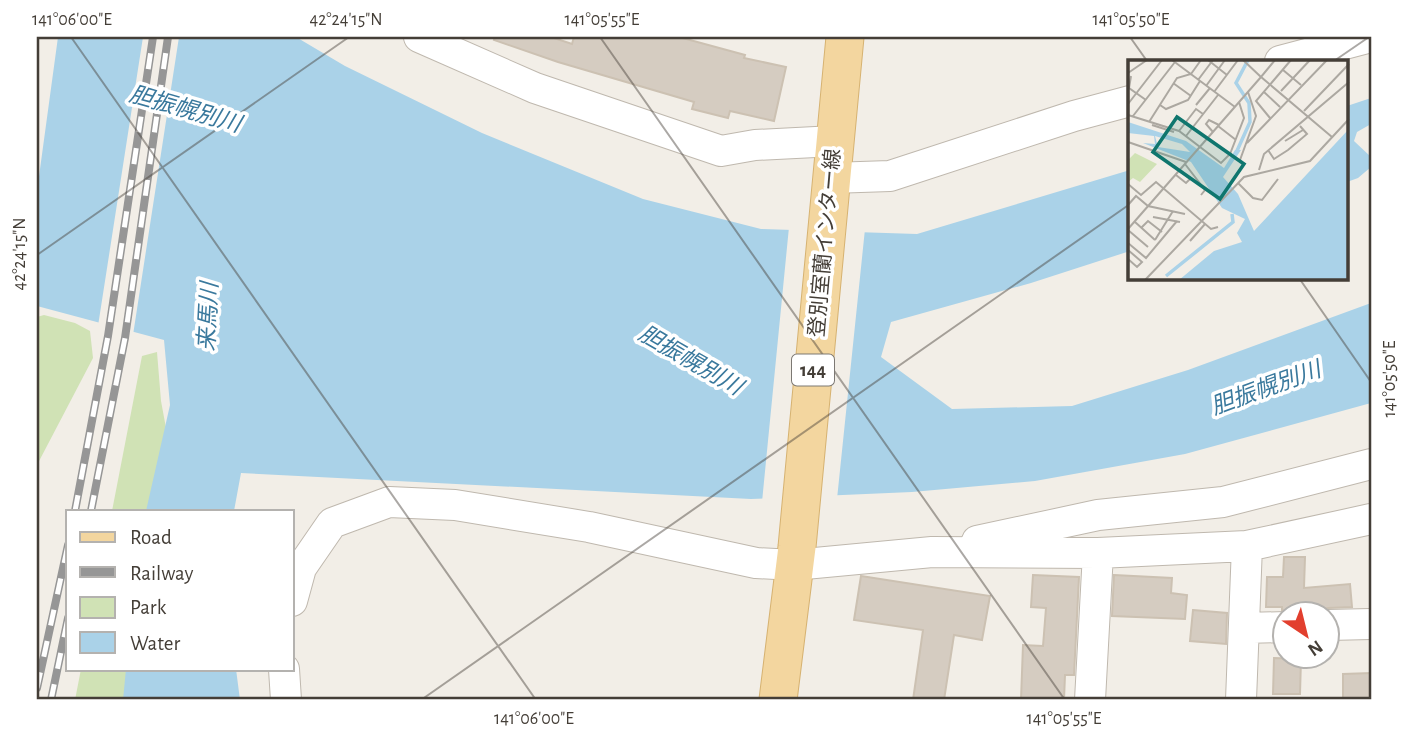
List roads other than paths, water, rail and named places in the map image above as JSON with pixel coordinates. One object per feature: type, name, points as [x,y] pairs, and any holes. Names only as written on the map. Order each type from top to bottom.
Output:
[{"type":"main road","name":"登別室蘭インター線","points":[[778,700],[796,556],[845,37]]},
{"type":"street","points":[[419,37],[535,88],[721,151],[755,145],[835,141]]},
{"type":"street","points":[[1284,60],[1371,37]]},
{"type":"street","points":[[830,185],[890,176],[1074,116],[1128,102]]},
{"type":"street","points":[[932,552],[1098,515],[1223,502],[1371,464]]},
{"type":"street","points":[[294,594],[301,568],[332,523],[389,502],[455,505],[589,527],[756,563],[796,556],[932,552],[1098,553],[1247,546],[1371,519]]},
{"type":"street","points":[[1241,700],[1247,546]]},
{"type":"street","points":[[1090,700],[1098,553]]},
{"type":"street","points":[[1342,625],[1371,624]]},
{"type":"street","points":[[1244,628],[1272,627]]},
{"type":"street","points":[[284,670],[286,700]]},
{"type":"water","points":[[37,37],[296,37],[345,66],[482,133],[643,199],[761,229],[917,234],[1128,171],[1128,252],[1031,283],[891,322],[881,357],[952,409],[1072,406],[1188,370],[1371,303],[1371,403],[1185,454],[1035,481],[912,492],[751,499],[241,473],[234,510],[146,510],[170,405],[164,340],[37,306]]},
{"type":"water","points":[[1371,98],[1371,124],[1357,132],[1354,141],[1371,157],[1371,167],[1358,178],[1348,182],[1348,106]]},
{"type":"water","points":[[126,670],[236,670],[240,700],[123,700]]},
{"type":"railway","points":[[75,510],[108,336],[153,37]]},
{"type":"railway","points":[[91,510],[125,338],[168,37]]},
{"type":"railway","points":[[37,688],[66,554]]},
{"type":"railway","points":[[51,700],[66,628]]},
{"type":"water label","name":"胆振幌別川","points":[[185,110]]},
{"type":"water label","name":"来馬川","points":[[209,317]]},
{"type":"water label","name":"胆振幌別川","points":[[690,361]]},
{"type":"water label","name":"胆振幌別川","points":[[1266,389]]}]
